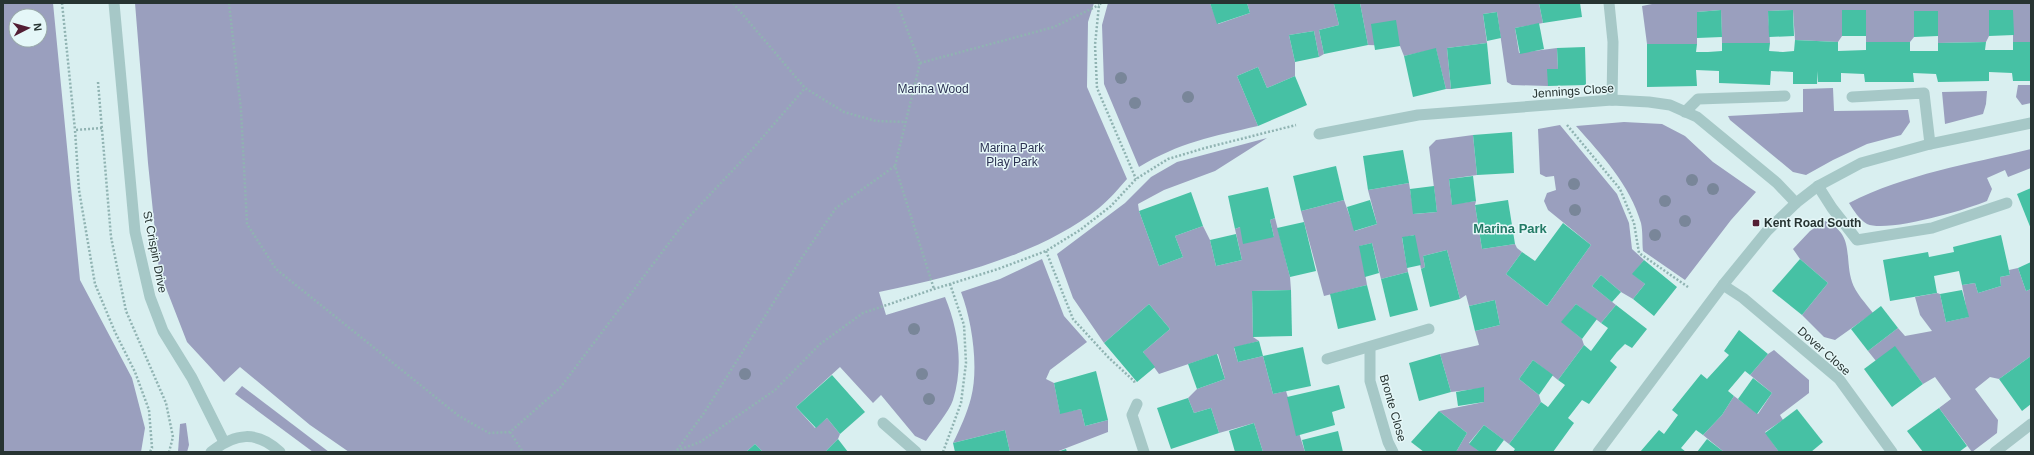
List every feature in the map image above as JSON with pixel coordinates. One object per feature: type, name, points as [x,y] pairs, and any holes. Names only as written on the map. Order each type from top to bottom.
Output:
[{"type":"street","name":"St Crispin Drive","points":[[114,3],[135,232],[150,297],[163,330],[192,378],[224,442]]},
{"type":"street","points":[[1609,3],[1613,42],[1612,100]]},
{"type":"street","points":[[1852,97],[1924,93],[1930,144]]},
{"type":"street","points":[[1685,112],[1698,99],[1785,96]]},
{"type":"street","name":"Jennings Close","points":[[1319,134],[1418,115],[1612,100],[1670,105],[1697,117],[1776,183],[1796,203]]},
{"type":"street","points":[[1598,452],[1723,285],[1767,231],[1796,203],[1818,186],[1861,163],[1930,144],[2031,123]]},
{"type":"street","points":[[1818,186],[1832,208],[1857,240],[1932,228],[2007,203]]},
{"type":"street","name":"Dover Close","points":[[1723,285],[1743,298],[1839,379],[1892,452]]},
{"type":"street","points":[[1327,359],[1430,329]]},
{"type":"street","name":"Bronte Close","points":[[1370,347],[1370,381],[1388,442],[1393,452]]},
{"type":"street","points":[[1137,404],[1132,416],[1144,452]]},
{"type":"street","points":[[883,423],[916,452]]},
{"type":"street","points":[[1995,452],[2031,424]]},
{"type":"street","points":[[211,452],[224,442],[234,437],[254,437],[271,443],[280,452]]},
{"type":"path","points":[[62,3],[75,130],[79,190],[94,284],[115,332],[135,372],[149,410],[152,448],[150,452]]},
{"type":"path","points":[[229,3],[241,110],[247,224],[276,269],[459,416],[489,433],[510,432],[560,388],[687,220],[750,152],[805,88]]},
{"type":"path","points":[[733,3],[805,88],[844,112],[876,121],[906,122]]},
{"type":"path","points":[[897,3],[920,64],[895,166],[934,289]]},
{"type":"path","points":[[920,64],[1054,27],[1100,4]]},
{"type":"path","points":[[1100,4],[1095,45],[1097,88],[1136,179]]},
{"type":"path","points":[[1564,122],[1620,189],[1634,223],[1640,253],[1688,287]]},
{"type":"path","points":[[675,451],[700,442],[775,390],[820,344],[863,313],[998,269],[1046,251],[1080,230],[1111,206],[1136,179],[1168,159],[1296,126]]},
{"type":"path","points":[[75,130],[102,128]]},
{"type":"path","points":[[675,451],[704,413],[784,285],[836,208],[895,166]]},
{"type":"path","points":[[1046,251],[1073,319],[1108,357],[1134,381],[1137,404]]},
{"type":"path","points":[[943,452],[961,403],[966,364],[964,325],[950,284]]},
{"type":"path","points":[[510,432],[523,452]]},
{"type":"green space","points":[[3,3],[53,3],[80,280],[132,378],[145,428],[141,452],[3,452]]},
{"type":"green space","points":[[135,3],[1094,3],[1088,22],[1087,87],[1127,179],[1099,208],[1076,224],[1050,239],[994,262],[965,271],[879,292],[886,315],[945,297],[950,309],[956,334],[959,360],[956,387],[953,400],[948,410],[926,441],[915,436],[881,395],[873,403],[840,367],[796,407],[815,428],[827,418],[840,434],[838,439],[825,452],[763,452],[755,444],[746,452],[349,452],[310,425],[240,367],[224,382],[187,342],[159,270],[148,163]]},
{"type":"green space","points":[[1108,3],[1210,3],[1218,24],[1250,13],[1247,3],[1338,3],[1334,4],[1339,25],[1319,30],[1324,54],[1319,57],[1314,31],[1289,35],[1295,62],[1295,76],[1267,88],[1258,67],[1237,76],[1258,126],[1211,137],[1182,146],[1139,167],[1104,84],[1102,25]]},
{"type":"green space","points":[[1360,3],[1539,3],[1543,23],[1515,28],[1519,53],[1557,48],[1558,69],[1548,70],[1548,86],[1512,85],[1507,82],[1497,12],[1483,14],[1487,43],[1447,48],[1451,89],[1446,89],[1436,49],[1404,56],[1400,46],[1368,45]]},
{"type":"green space","points":[[1657,3],[2031,3],[2031,42],[2013,42],[2013,10],[1990,10],[1989,36],[1986,42],[1938,43],[1938,11],[1914,11],[1914,37],[1910,42],[1866,42],[1866,10],[1842,11],[1842,36],[1838,42],[1795,40],[1793,10],[1768,11],[1770,43],[1722,43],[1721,10],[1697,12],[1697,44],[1647,44],[1642,6]]},
{"type":"green space","points":[[2018,85],[2031,85],[2031,103],[2022,105],[2016,97]]},
{"type":"green space","points":[[1833,88],[1834,111],[1908,110],[1910,122],[1901,135],[1867,144],[1806,175],[1793,172],[1730,120],[1728,116],[1803,112],[1803,89]]},
{"type":"green space","points":[[1987,91],[1986,104],[1983,114],[1945,124],[1942,92]]},
{"type":"green space","points":[[1624,122],[1662,124],[1685,136],[1713,162],[1756,192],[1731,220],[1685,280],[1643,251],[1641,223],[1630,196],[1614,171],[1576,126]]},
{"type":"green space","points":[[1560,125],[1617,194],[1629,223],[1632,249],[1644,260],[1633,274],[1645,284],[1633,299],[1621,292],[1601,275],[1592,286],[1616,305],[1601,323],[1576,304],[1562,322],[1582,339],[1584,345],[1558,380],[1533,360],[1519,379],[1539,395],[1541,402],[1509,444],[1484,425],[1469,443],[1480,452],[1456,452],[1467,433],[1439,411],[1484,402],[1484,388],[1451,392],[1440,354],[1479,345],[1475,331],[1500,325],[1495,300],[1469,306],[1466,295],[1460,299],[1447,250],[1423,256],[1425,267],[1421,269],[1414,235],[1402,238],[1408,272],[1381,279],[1372,243],[1360,246],[1367,285],[1324,296],[1301,211],[1344,200],[1355,231],[1377,224],[1368,190],[1409,183],[1414,214],[1437,212],[1429,147],[1436,140],[1473,135],[1477,175],[1449,179],[1452,204],[1476,201],[1475,205],[1482,249],[1515,244],[1522,252],[1506,274],[1547,306],[1591,245],[1548,210],[1544,201],[1547,193],[1556,190],[1554,176],[1546,177],[1540,174],[1538,129]]},
{"type":"green space","points":[[1267,138],[1215,171],[1164,190],[1138,204],[1139,211],[1159,266],[1183,257],[1175,236],[1203,226],[1210,240],[1216,266],[1242,260],[1235,229],[1240,227],[1274,237],[1270,220],[1275,218],[1290,277],[1291,290],[1252,291],[1253,337],[1259,341],[1234,348],[1238,362],[1263,356],[1273,394],[1286,391],[1305,452],[1263,452],[1254,423],[1219,433],[1211,408],[1194,413],[1188,398],[1197,389],[1225,379],[1218,354],[1159,374],[1143,352],[1170,329],[1149,304],[1104,343],[1073,298],[1057,254],[1125,203],[1151,177],[1177,162]]},
{"type":"green space","points":[[2031,149],[2031,168],[2008,177],[2005,170],[1987,178],[1992,189],[1987,201],[1962,210],[1908,223],[1877,226],[1864,222],[1849,203],[1892,184],[1915,177]]},
{"type":"green space","points":[[1825,221],[1841,232],[1845,239],[1853,286],[1873,313],[1835,340],[1824,337],[1802,315],[1828,283],[1800,259],[1793,249],[1810,231]]},
{"type":"green space","points":[[1042,259],[1064,316],[1087,342],[1050,370],[1046,379],[1054,383],[1060,413],[1081,409],[1085,426],[1108,420],[1108,432],[1056,452],[1010,452],[1005,430],[953,443],[971,398],[974,372],[971,330],[961,292],[1000,279]]},
{"type":"green space","points":[[2018,268],[2026,291],[2031,289],[2031,356],[1999,379],[1990,377],[1975,389],[1998,420],[1997,433],[1972,452],[1939,408],[1951,399],[1935,377],[1923,384],[1895,347],[1876,361],[1868,351],[1898,328],[1905,336],[1932,331],[1920,315],[1915,297],[1937,293],[1940,294],[1946,322],[1968,317],[1962,285],[1975,283],[1978,293],[2001,286],[2000,277],[2010,275],[2009,270]]},
{"type":"green space","points":[[1774,350],[1809,380],[1809,393],[1780,415],[1783,420],[1765,432],[1779,452],[1724,452],[1703,435],[1722,415],[1734,396],[1758,414],[1772,393],[1750,375],[1768,354]]},
{"type":"green space","points":[[242,386],[329,452],[313,452],[235,394]]},
{"type":"green space","points":[[186,423],[189,445],[187,452],[178,452],[180,424]]},
{"type":"building","points":[[1210,3],[1247,3],[1250,13],[1217,24]]},
{"type":"building","points":[[1360,3],[1368,45],[1324,54],[1319,30],[1339,25],[1334,4]]},
{"type":"building","points":[[1539,3],[1580,3],[1582,17],[1543,23]]},
{"type":"building","points":[[1721,10],[1722,37],[1697,38],[1697,12]]},
{"type":"building","points":[[1793,10],[1794,36],[1769,37],[1768,11]]},
{"type":"building","points":[[1842,10],[1866,10],[1866,36],[1842,36]]},
{"type":"building","points":[[1989,10],[2013,10],[2014,35],[1989,36]]},
{"type":"building","points":[[1914,11],[1938,11],[1938,36],[1914,37]]},
{"type":"building","points":[[1497,12],[1501,38],[1487,41],[1483,14]]},
{"type":"building","points":[[1396,20],[1400,46],[1375,50],[1371,24]]},
{"type":"building","points":[[1539,23],[1544,49],[1520,54],[1515,28]]},
{"type":"building","points":[[1314,31],[1319,57],[1295,62],[1289,35]]},
{"type":"building","points":[[1795,40],[1838,42],[1838,51],[1866,50],[1866,42],[1910,42],[1910,51],[1938,51],[1938,43],[1986,42],[1985,50],[2013,50],[2013,42],[2031,42],[2031,81],[2013,81],[2012,73],[1989,72],[1989,81],[1938,82],[1936,74],[1913,73],[1914,82],[1865,82],[1864,74],[1841,73],[1841,82],[1818,82],[1818,71],[1817,84],[1793,84],[1793,72],[1771,71],[1770,85],[1719,83],[1719,71],[1696,70],[1697,86],[1647,87],[1647,44],[1697,44],[1696,52],[1708,52],[1722,51],[1722,43],[1770,43],[1769,51],[1783,52],[1794,51]]},
{"type":"building","points":[[1487,43],[1491,84],[1451,89],[1447,48]]},
{"type":"building","points":[[1585,47],[1586,85],[1548,86],[1547,69],[1558,69],[1557,48]]},
{"type":"building","points":[[1436,48],[1446,89],[1413,97],[1404,56]]},
{"type":"building","points":[[1258,67],[1267,88],[1295,76],[1307,105],[1258,126],[1237,76]]},
{"type":"building","points":[[1512,132],[1514,173],[1477,175],[1473,135]]},
{"type":"building","points":[[1403,150],[1409,183],[1368,190],[1363,156]]},
{"type":"building","points":[[1336,166],[1344,200],[1301,211],[1293,176]]},
{"type":"building","points":[[1473,176],[1476,201],[1452,205],[1449,179]]},
{"type":"building","points":[[1434,186],[1437,212],[1413,214],[1410,189]]},
{"type":"building","points":[[1268,187],[1275,218],[1270,220],[1274,237],[1243,244],[1240,227],[1235,229],[1228,196]]},
{"type":"building","points":[[2031,188],[2031,229],[2017,194]]},
{"type":"building","points":[[1191,192],[1203,226],[1175,236],[1183,257],[1159,266],[1139,211]]},
{"type":"building","points":[[1370,200],[1377,224],[1354,231],[1347,207]]},
{"type":"building","points":[[1508,200],[1515,244],[1482,249],[1475,205]]},
{"type":"building","points":[[1304,222],[1316,271],[1290,277],[1277,228]]},
{"type":"building","points":[[1563,223],[1591,245],[1547,306],[1506,274],[1522,252],[1535,261]]},
{"type":"building","points":[[1236,234],[1242,260],[1216,266],[1210,240]]},
{"type":"building","points":[[1415,235],[1421,265],[1407,268],[1402,237]]},
{"type":"building","points":[[2001,235],[2010,275],[2000,277],[2001,286],[1978,293],[1975,283],[1962,285],[1959,271],[1934,276],[1937,293],[1890,301],[1883,260],[1928,252],[1929,257],[1954,252],[1953,247]]},
{"type":"building","points":[[1372,243],[1379,273],[1365,277],[1359,246]]},
{"type":"building","points":[[1447,250],[1460,299],[1430,307],[1421,269],[1425,267],[1423,256]]},
{"type":"building","points":[[1800,259],[1828,283],[1802,315],[1772,291]]},
{"type":"building","points":[[1644,260],[1677,287],[1654,316],[1633,299],[1645,284],[1632,274]]},
{"type":"building","points":[[2031,262],[2031,289],[2026,291],[2018,268]]},
{"type":"building","points":[[1408,272],[1418,310],[1390,317],[1381,279]]},
{"type":"building","points":[[1601,275],[1621,292],[1612,302],[1592,286]]},
{"type":"building","points":[[1367,285],[1376,320],[1338,329],[1330,294]]},
{"type":"building","points":[[1291,290],[1292,336],[1253,337],[1252,291]]},
{"type":"building","points":[[1962,290],[1969,317],[1946,322],[1940,294]]},
{"type":"building","points":[[1495,300],[1500,325],[1475,331],[1469,306]]},
{"type":"building","points":[[1149,304],[1170,329],[1143,352],[1155,367],[1137,382],[1104,343]]},
{"type":"building","points":[[1576,304],[1597,319],[1582,339],[1561,322]]},
{"type":"building","points":[[1616,305],[1647,329],[1632,348],[1625,344],[1610,361],[1617,367],[1589,404],[1582,400],[1568,418],[1574,423],[1553,452],[1513,452],[1515,449],[1509,444],[1541,402],[1548,407],[1565,385],[1558,380],[1584,345],[1591,351],[1608,328],[1601,323]]},
{"type":"building","points":[[1881,306],[1898,328],[1868,351],[1851,329]]},
{"type":"building","points":[[1739,330],[1768,354],[1750,375],[1745,371],[1728,391],[1734,396],[1722,415],[1703,435],[1696,430],[1681,448],[1686,452],[1640,452],[1659,430],[1664,434],[1678,415],[1672,410],[1701,374],[1707,379],[1729,355],[1724,351]]},
{"type":"building","points":[[1259,341],[1263,356],[1238,362],[1234,347]]},
{"type":"building","points":[[1895,346],[1923,384],[1892,407],[1864,369]]},
{"type":"building","points":[[1303,347],[1311,386],[1273,394],[1263,356]]},
{"type":"building","points":[[1217,354],[1225,379],[1197,389],[1188,364]]},
{"type":"building","points":[[1440,354],[1451,392],[1419,401],[1409,363]]},
{"type":"building","points":[[2031,356],[2031,404],[2022,411],[1999,379]]},
{"type":"building","points":[[1533,360],[1553,375],[1539,395],[1519,379]]},
{"type":"building","points":[[1096,371],[1108,420],[1085,426],[1081,409],[1060,414],[1054,383]]},
{"type":"building","points":[[832,375],[865,412],[840,434],[827,418],[816,428],[796,407]]},
{"type":"building","points":[[1753,378],[1772,393],[1757,414],[1738,399]]},
{"type":"building","points":[[1339,385],[1345,408],[1332,412],[1335,425],[1296,436],[1287,397]]},
{"type":"building","points":[[1484,387],[1484,402],[1458,406],[1456,392]]},
{"type":"building","points":[[1188,398],[1194,413],[1211,408],[1219,433],[1171,449],[1157,408]]},
{"type":"building","points":[[1939,408],[1967,446],[1959,452],[1923,452],[1907,431]]},
{"type":"building","points":[[1797,409],[1823,442],[1811,452],[1779,452],[1765,433]]},
{"type":"building","points":[[1439,411],[1467,433],[1456,452],[1424,452],[1411,442]]},
{"type":"building","points":[[1254,423],[1263,452],[1235,452],[1229,431]]},
{"type":"building","points":[[1484,425],[1504,440],[1495,452],[1480,452],[1469,444]]},
{"type":"building","points":[[1005,430],[1010,452],[955,452],[953,443]]},
{"type":"building","points":[[1338,431],[1343,452],[1305,452],[1302,440]]},
{"type":"building","points":[[838,439],[848,452],[825,452]]},
{"type":"building","points":[[1707,439],[1724,452],[1697,452]]},
{"type":"building","points":[[755,444],[763,452],[746,452]]},
{"type":"building","points":[[1066,449],[1067,452],[1057,452]]},
{"type":"place","name":"Kent Road South","points":[[1756,223]]},
{"type":"district","name":"Marina Park","points":[[1510,228]]},
{"type":"park label","name":"Marina Wood","points":[[933,89]]},
{"type":"park label","name":"Marina Park Play Park","points":[[1012,155]]}]
